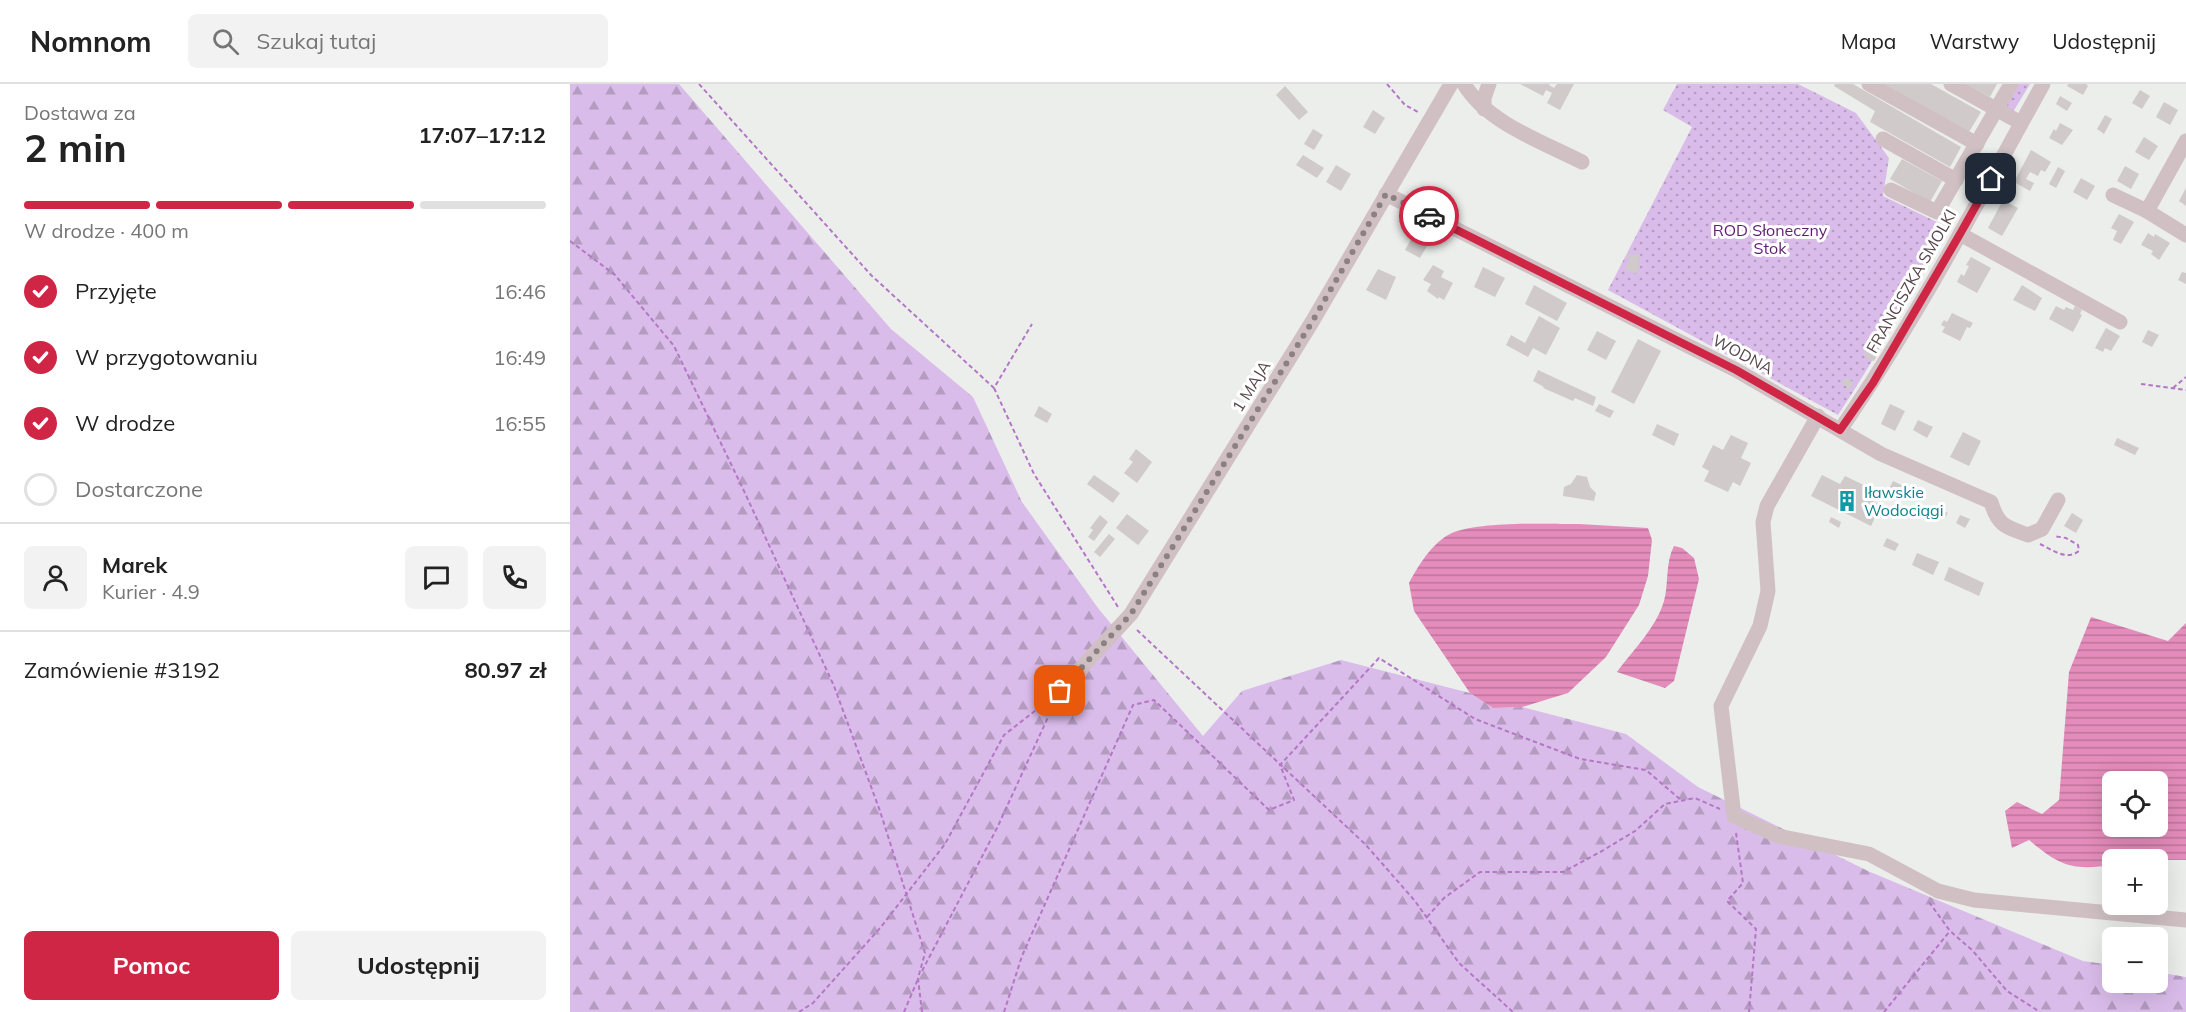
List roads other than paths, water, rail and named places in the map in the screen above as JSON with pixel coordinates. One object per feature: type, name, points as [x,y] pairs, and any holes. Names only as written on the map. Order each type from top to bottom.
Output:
[{"type":"street","name":"1 MAJA","points":[[1060,691],[1125,619],[1312,322],[1451,84]]},
{"type":"street","points":[[1464,84],[1484,109],[1495,117],[1582,162]]},
{"type":"street","points":[[1484,109],[1484,98],[1489,84]]},
{"type":"street","points":[[1869,84],[1977,144]]},
{"type":"street","points":[[1951,84],[2021,123]]},
{"type":"street","points":[[1892,190],[1937,212],[2011,84]]},
{"type":"street","name":"FRANCISZKA SMOLKI","points":[[1840,430],[1873,383],[1960,234],[2043,84]]},
{"type":"street","points":[[1883,139],[1956,180]]},
{"type":"street","points":[[2147,211],[2181,161],[2186,141]]},
{"type":"street","name":"WODNA","points":[[1386,194],[1736,370],[1881,454],[1991,502],[1996,517],[2010,528],[2028,536],[2042,529],[2058,500]]},
{"type":"street","points":[[2113,195],[2147,211],[2186,235]]},
{"type":"street","points":[[1960,234],[2120,322]]},
{"type":"street","points":[[1818,416],[1767,506],[1763,522],[1768,591],[1760,626],[1721,706],[1734,816],[1778,836],[1869,854],[1938,891],[1974,900],[2186,920]]},
{"type":"place","name":"Iławskie Wodociągi","points":[[1847,501]]},
{"type":"park label","name":"ROD Słoneczny Stok","points":[[1770,239]]}]
